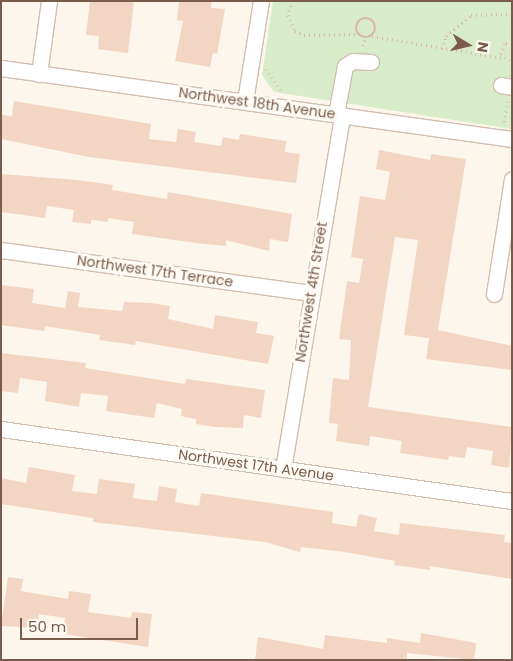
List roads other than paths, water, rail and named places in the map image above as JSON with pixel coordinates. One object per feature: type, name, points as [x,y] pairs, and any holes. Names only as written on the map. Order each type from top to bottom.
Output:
[{"type":"street","points":[[39,74],[49,1]]},
{"type":"street","points":[[246,100],[261,1]]},
{"type":"street","name":"Northwest 4th Street","points":[[283,469],[309,293],[339,115],[345,66],[353,61],[371,62]]},
{"type":"street","name":"Northwest 18th Avenue","points":[[1,68],[246,100],[512,139]]},
{"type":"street","points":[[494,294],[512,180]]},
{"type":"street","name":"Northwest 17th Terrace","points":[[1,250],[309,293]]},
{"type":"street","name":"Northwest 17th Avenue","points":[[1,429],[512,501]]}]
